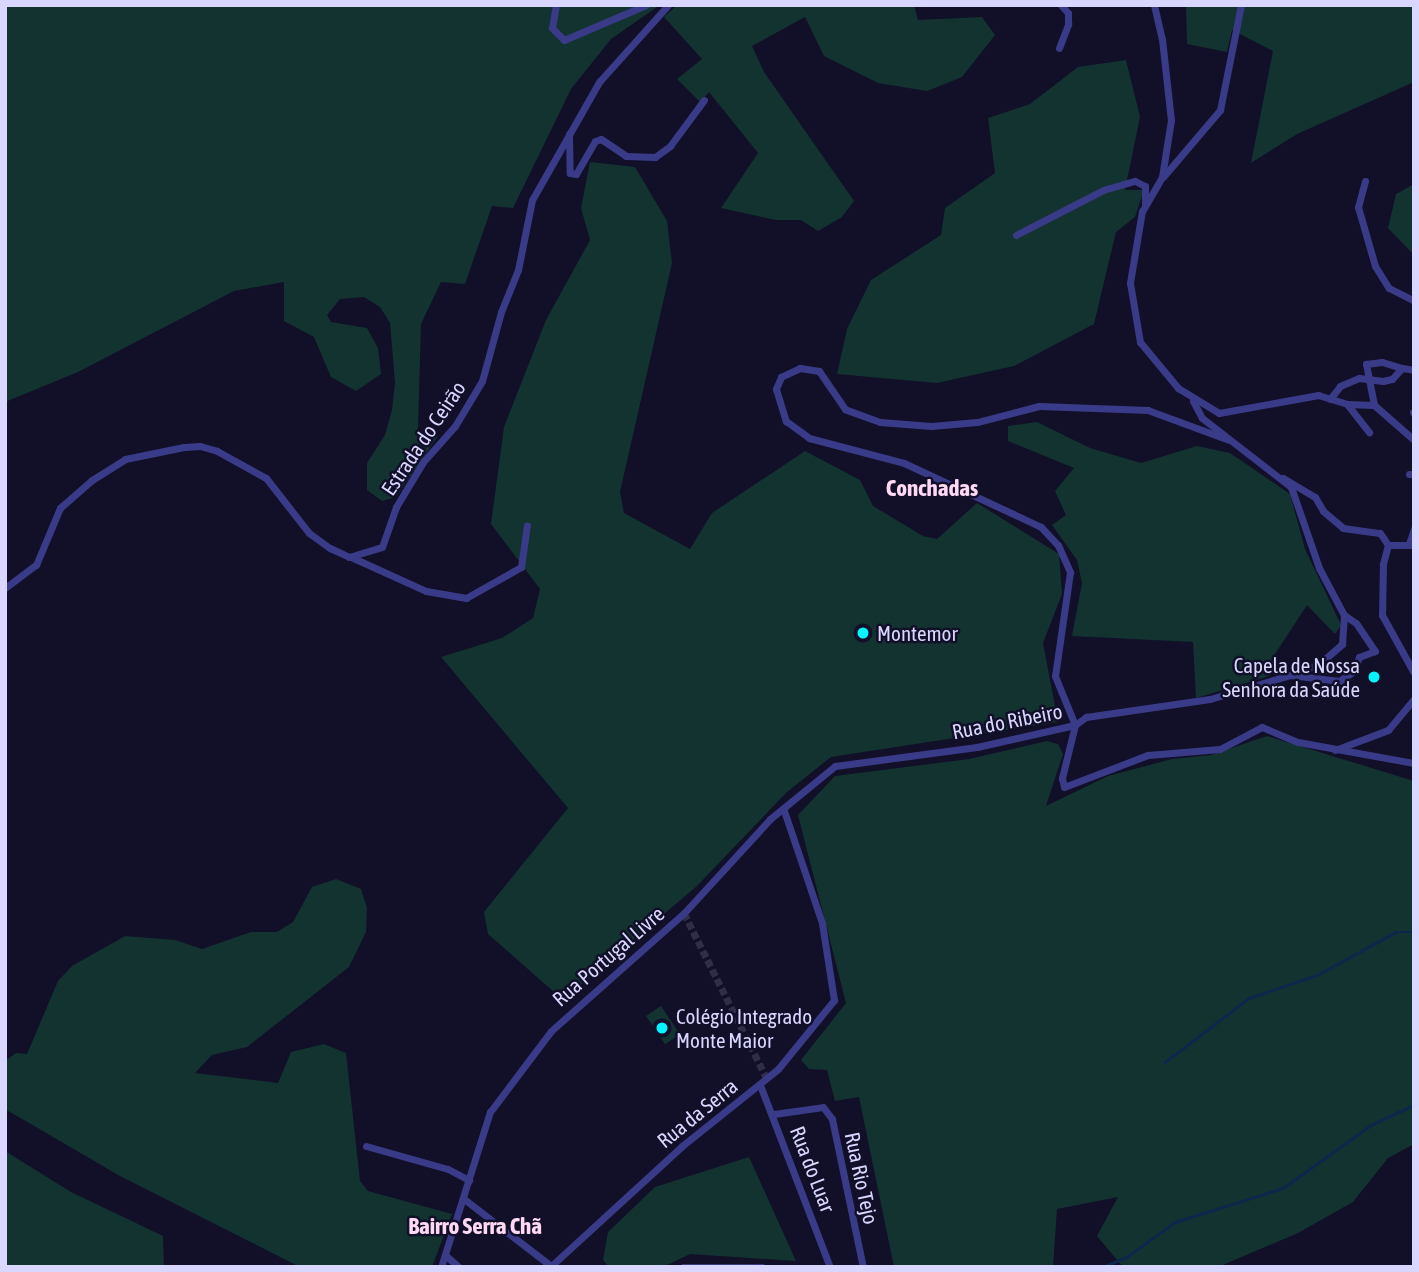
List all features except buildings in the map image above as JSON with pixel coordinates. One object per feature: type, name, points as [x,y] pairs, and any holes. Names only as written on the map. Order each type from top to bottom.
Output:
[{"type":"street","points":[[556,5],[552,28],[564,40],[646,5]]},
{"type":"street","name":"Estrada do Ceirão","points":[[349,557],[382,547],[396,507],[423,462],[455,426],[482,382],[501,312],[518,270],[531,200],[599,82],[668,5]]},
{"type":"street","points":[[1059,47],[1068,24],[1069,13],[1061,5]]},
{"type":"street","points":[[1154,5],[1162,39],[1171,120],[1162,177]]},
{"type":"street","points":[[1145,206],[1162,177],[1220,110],[1241,5]]},
{"type":"street","points":[[569,133],[570,173],[576,174],[595,141],[601,139],[626,156],[655,157],[670,146],[705,100]]},
{"type":"street","points":[[1016,235],[1103,190],[1135,181],[1145,186],[1145,206],[1130,283],[1140,342],[1193,400],[1202,418],[1282,478],[1298,497],[1311,551],[1344,615],[1342,644],[1318,665],[1210,699],[1086,717],[1075,725],[1055,676],[1070,572],[1058,545],[1041,527],[904,463],[832,448],[809,438],[786,421],[776,388],[781,377],[800,368],[819,371],[845,409],[880,422],[931,426],[977,422],[1039,406],[1148,410],[1229,440]]},
{"type":"street","points":[[1365,181],[1358,207],[1375,266],[1389,288],[1414,301]]},
{"type":"street","points":[[1411,436],[1374,405],[1368,380],[1370,362],[1414,370]]},
{"type":"street","points":[[1330,399],[1340,386],[1359,378],[1392,380],[1402,368]]},
{"type":"street","points":[[1193,400],[1219,413],[1310,394],[1347,404],[1374,405]]},
{"type":"street","points":[[1347,404],[1369,432]]},
{"type":"street","points":[[5,588],[36,565],[61,508],[92,480],[125,459],[200,446],[266,478],[309,533],[349,557],[426,592],[466,598],[521,567],[527,525]]},
{"type":"street","points":[[1282,478],[1291,479],[1315,497],[1322,511],[1343,528],[1380,533],[1388,545],[1383,564],[1382,615],[1414,673]]},
{"type":"street","points":[[1388,545],[1411,545],[1414,529]]},
{"type":"street","points":[[1290,675],[1339,681],[1354,671],[1359,657],[1376,651],[1356,622],[1344,615]]},
{"type":"street","points":[[1334,750],[1388,730],[1414,699]]},
{"type":"street","name":"Rua do Ribeiro","points":[[783,808],[839,764],[976,747],[1075,725],[1062,778],[1064,787],[1148,755],[1220,749],[1262,727],[1334,750],[1414,763]]},
{"type":"street","name":"Rua Portugal Livre","points":[[440,1267],[490,1112],[551,1031],[684,913],[783,808]]},
{"type":"street","name":"Rua da Serra","points":[[550,1266],[682,1146],[763,1082],[816,1026],[836,995],[822,923],[783,808]]},
{"type":"street","name":"Rua do Luar","points":[[763,1082],[830,1267]]},
{"type":"street","name":"Rua Rio Tejo","points":[[774,1114],[823,1107],[832,1119],[863,1267]]},
{"type":"street","points":[[366,1146],[448,1168],[469,1180]]},
{"type":"street","points":[[464,1199],[550,1266]]},
{"type":"street","points":[[445,1255],[459,1267]]},
{"type":"street","points":[[683,1267],[762,1267]]},
{"type":"green space","points":[[5,5],[660,5],[611,39],[571,89],[513,208],[492,206],[465,284],[441,282],[421,324],[418,430],[438,436],[396,497],[382,501],[367,490],[367,463],[385,435],[392,410],[395,383],[390,323],[380,307],[364,297],[340,299],[327,315],[331,322],[367,328],[378,348],[381,374],[356,391],[331,377],[314,337],[284,321],[284,282],[234,291],[78,372],[5,402]]},
{"type":"green space","points":[[677,5],[914,5],[918,20],[982,17],[995,35],[962,77],[927,91],[878,83],[824,56],[805,17],[752,46],[764,72],[854,201],[842,217],[818,231],[801,220],[776,220],[721,208],[758,153],[709,92],[700,102],[677,79],[702,59],[664,17]]},
{"type":"green space","points":[[1186,5],[1414,5],[1414,82],[1297,134],[1251,163],[1273,51],[1232,30],[1227,52],[1187,44]]},
{"type":"green space","points":[[1126,60],[1140,117],[1125,190],[1144,190],[1135,217],[1116,232],[1094,324],[1014,366],[937,383],[837,374],[847,329],[871,280],[941,235],[945,208],[995,173],[988,118],[1030,104],[1078,67]]},
{"type":"green space","points":[[590,162],[635,167],[667,221],[672,263],[620,492],[624,513],[690,549],[712,513],[805,451],[860,480],[873,506],[923,536],[937,539],[977,503],[1059,554],[1062,594],[1043,643],[1058,722],[831,757],[787,792],[697,886],[563,1000],[488,934],[484,912],[568,808],[441,657],[502,638],[533,618],[540,589],[491,524],[504,427],[546,320],[590,240],[581,208]]},
{"type":"green space","points":[[1414,184],[1414,255],[1388,228],[1396,194]]},
{"type":"green space","points":[[1037,422],[1090,448],[1141,463],[1197,446],[1230,453],[1290,494],[1305,549],[1341,625],[1335,634],[1307,605],[1273,657],[1284,664],[1269,676],[1196,698],[1193,642],[1072,636],[1082,583],[1077,560],[1052,525],[1066,515],[1055,491],[1074,468],[1008,441],[1008,426]]},
{"type":"green space","points":[[1267,736],[1414,781],[1414,1144],[1388,1158],[1353,1202],[1298,1233],[1218,1267],[1123,1267],[1097,1236],[1118,1197],[1057,1209],[1053,1267],[894,1267],[859,1097],[835,1101],[827,1070],[809,1069],[801,1060],[846,1003],[798,815],[835,776],[969,759],[1047,741],[1058,744],[1063,754],[1046,806],[1108,776],[1172,759],[1211,755]]},
{"type":"green space","points":[[336,879],[361,889],[367,908],[366,932],[349,967],[247,1047],[212,1055],[195,1073],[278,1083],[291,1052],[324,1044],[346,1053],[360,1181],[368,1191],[452,1214],[432,1267],[300,1267],[120,1176],[5,1109],[5,1061],[16,1053],[27,1054],[58,981],[72,966],[125,936],[175,940],[202,949],[251,932],[277,932],[293,922],[312,887]]},
{"type":"green space","points":[[661,1006],[680,1034],[665,1044],[646,1016]]},
{"type":"green space","points":[[5,1151],[71,1192],[163,1236],[164,1267],[5,1267]]},
{"type":"green space","points":[[749,1157],[796,1261],[690,1254],[663,1267],[609,1267],[603,1260],[608,1232],[655,1187]]},
{"type":"waterway","points":[[1165,1062],[1249,998],[1317,975],[1396,932],[1414,932]]},
{"type":"waterway","points":[[1105,1266],[1128,1256],[1175,1222],[1283,1188],[1371,1125],[1414,1105]]},
{"type":"tunnel","points":[[684,913],[767,1079]]},
{"type":"place","name":"Montemor","points":[[863,633]]},
{"type":"place","name":"Capela de Nossa Senhora da Saúde","points":[[1374,677]]},
{"type":"place","name":"Colégio Integrado Monte Maior","points":[[662,1028]]},
{"type":"district","name":"Conchadas","points":[[932,488]]},
{"type":"district","name":"Bairro Serra Chã","points":[[475,1226]]}]
